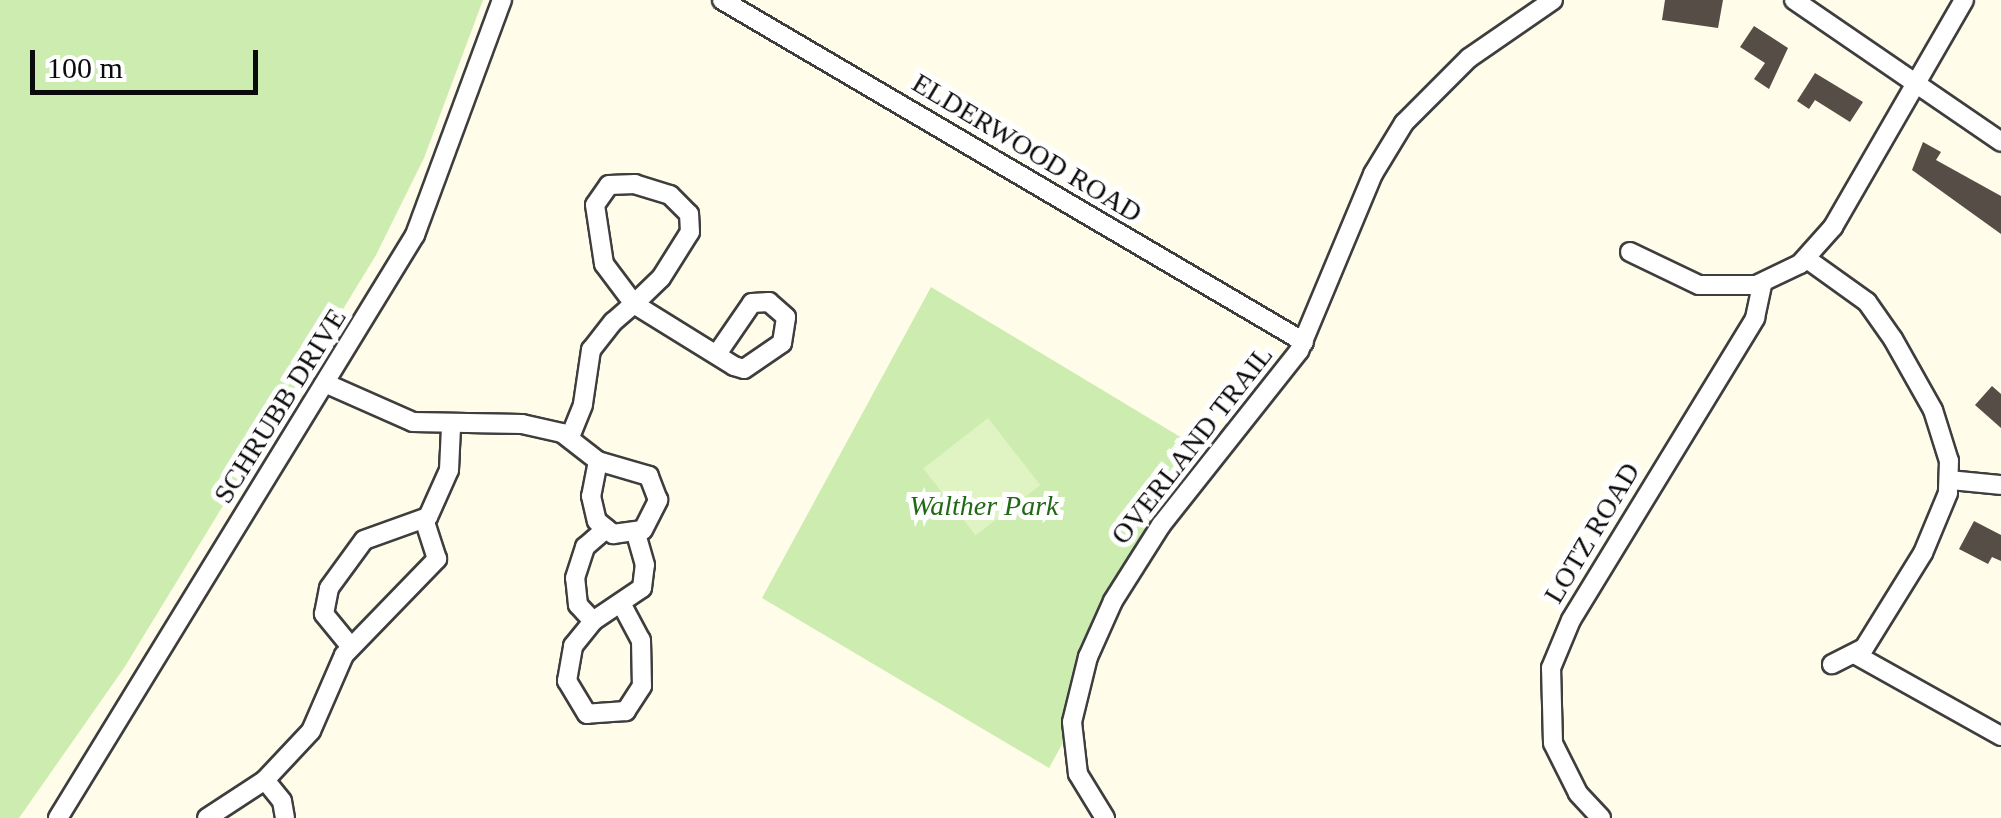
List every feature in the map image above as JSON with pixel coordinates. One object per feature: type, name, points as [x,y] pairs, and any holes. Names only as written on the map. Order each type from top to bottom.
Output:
[{"type":"street","name":"SCHRUBB DRIVE","points":[[58,818],[327,384],[427,208],[502,0]]},
{"type":"street","name":"ELDERWOOD ROAD","points":[[722,0],[1304,342]]},
{"type":"street","name":"OVERLAND TRAIL","points":[[1104,818],[1086,792],[1072,751],[1076,695],[1088,657],[1142,551],[1256,414],[1304,342],[1373,174],[1404,123],[1470,58],[1553,0]]},
{"type":"street","points":[[1794,0],[2001,142]]},
{"type":"street","points":[[1630,252],[1699,284],[1762,284],[1806,259],[1833,227],[1964,0]]},
{"type":"street","points":[[570,437],[583,404],[590,350],[634,304],[674,260],[690,232],[689,214],[653,188],[609,185],[595,205],[604,264],[634,304],[716,354]]},
{"type":"street","points":[[1806,259],[1866,302],[1893,339],[1941,429],[1950,480],[1923,553],[1856,654],[1832,664]]},
{"type":"street","name":"LOTZ ROAD","points":[[1601,818],[1578,793],[1553,743],[1551,668],[1571,620],[1755,318],[1762,284]]},
{"type":"street","points":[[327,384],[387,414],[451,427],[522,424],[570,437],[598,462],[639,471],[656,488],[656,512],[636,534]]},
{"type":"street","points":[[351,647],[324,614],[329,588],[364,540],[424,519],[446,481],[451,427]]},
{"type":"street","points":[[598,462],[593,512],[606,529],[636,534]]},
{"type":"street","points":[[1950,480],[2001,485]]},
{"type":"street","points":[[207,818],[265,780],[304,743],[351,647],[436,559],[424,519]]},
{"type":"street","points":[[594,621],[578,605],[575,578],[585,547],[606,529]]},
{"type":"street","points":[[622,604],[641,640],[644,666],[638,699],[615,715],[587,714],[569,693],[574,646],[594,621],[622,604],[646,578],[636,534]]},
{"type":"street","points":[[1856,654],[2001,736]]},
{"type":"street","points":[[265,780],[282,801],[285,818]]},
{"type":"green space","points":[[0,0],[483,0],[424,158],[376,255],[124,668],[19,818],[0,818]]},
{"type":"green space","name":"Walther Park","points":[[931,287],[1207,453],[1104,600],[1076,660],[1065,739],[1049,768],[762,598]]},
{"type":"green space","points":[[988,418],[1040,485],[976,535],[923,468]]},
{"type":"building","points":[[1665,0],[1723,0],[1718,28],[1662,20]]},
{"type":"building","points":[[1754,26],[1788,48],[1769,89],[1754,79],[1765,63],[1740,47]]},
{"type":"building","points":[[1815,73],[1863,102],[1850,122],[1815,100],[1809,109],[1797,101]]},
{"type":"building","points":[[1923,142],[1941,152],[1936,160],[2001,196],[2001,234],[1912,170]]},
{"type":"building","points":[[1992,386],[2001,394],[2001,428],[1975,405]]},
{"type":"building","points":[[1974,521],[2001,535],[2001,561],[1992,557],[1988,564],[1959,549]]}]
